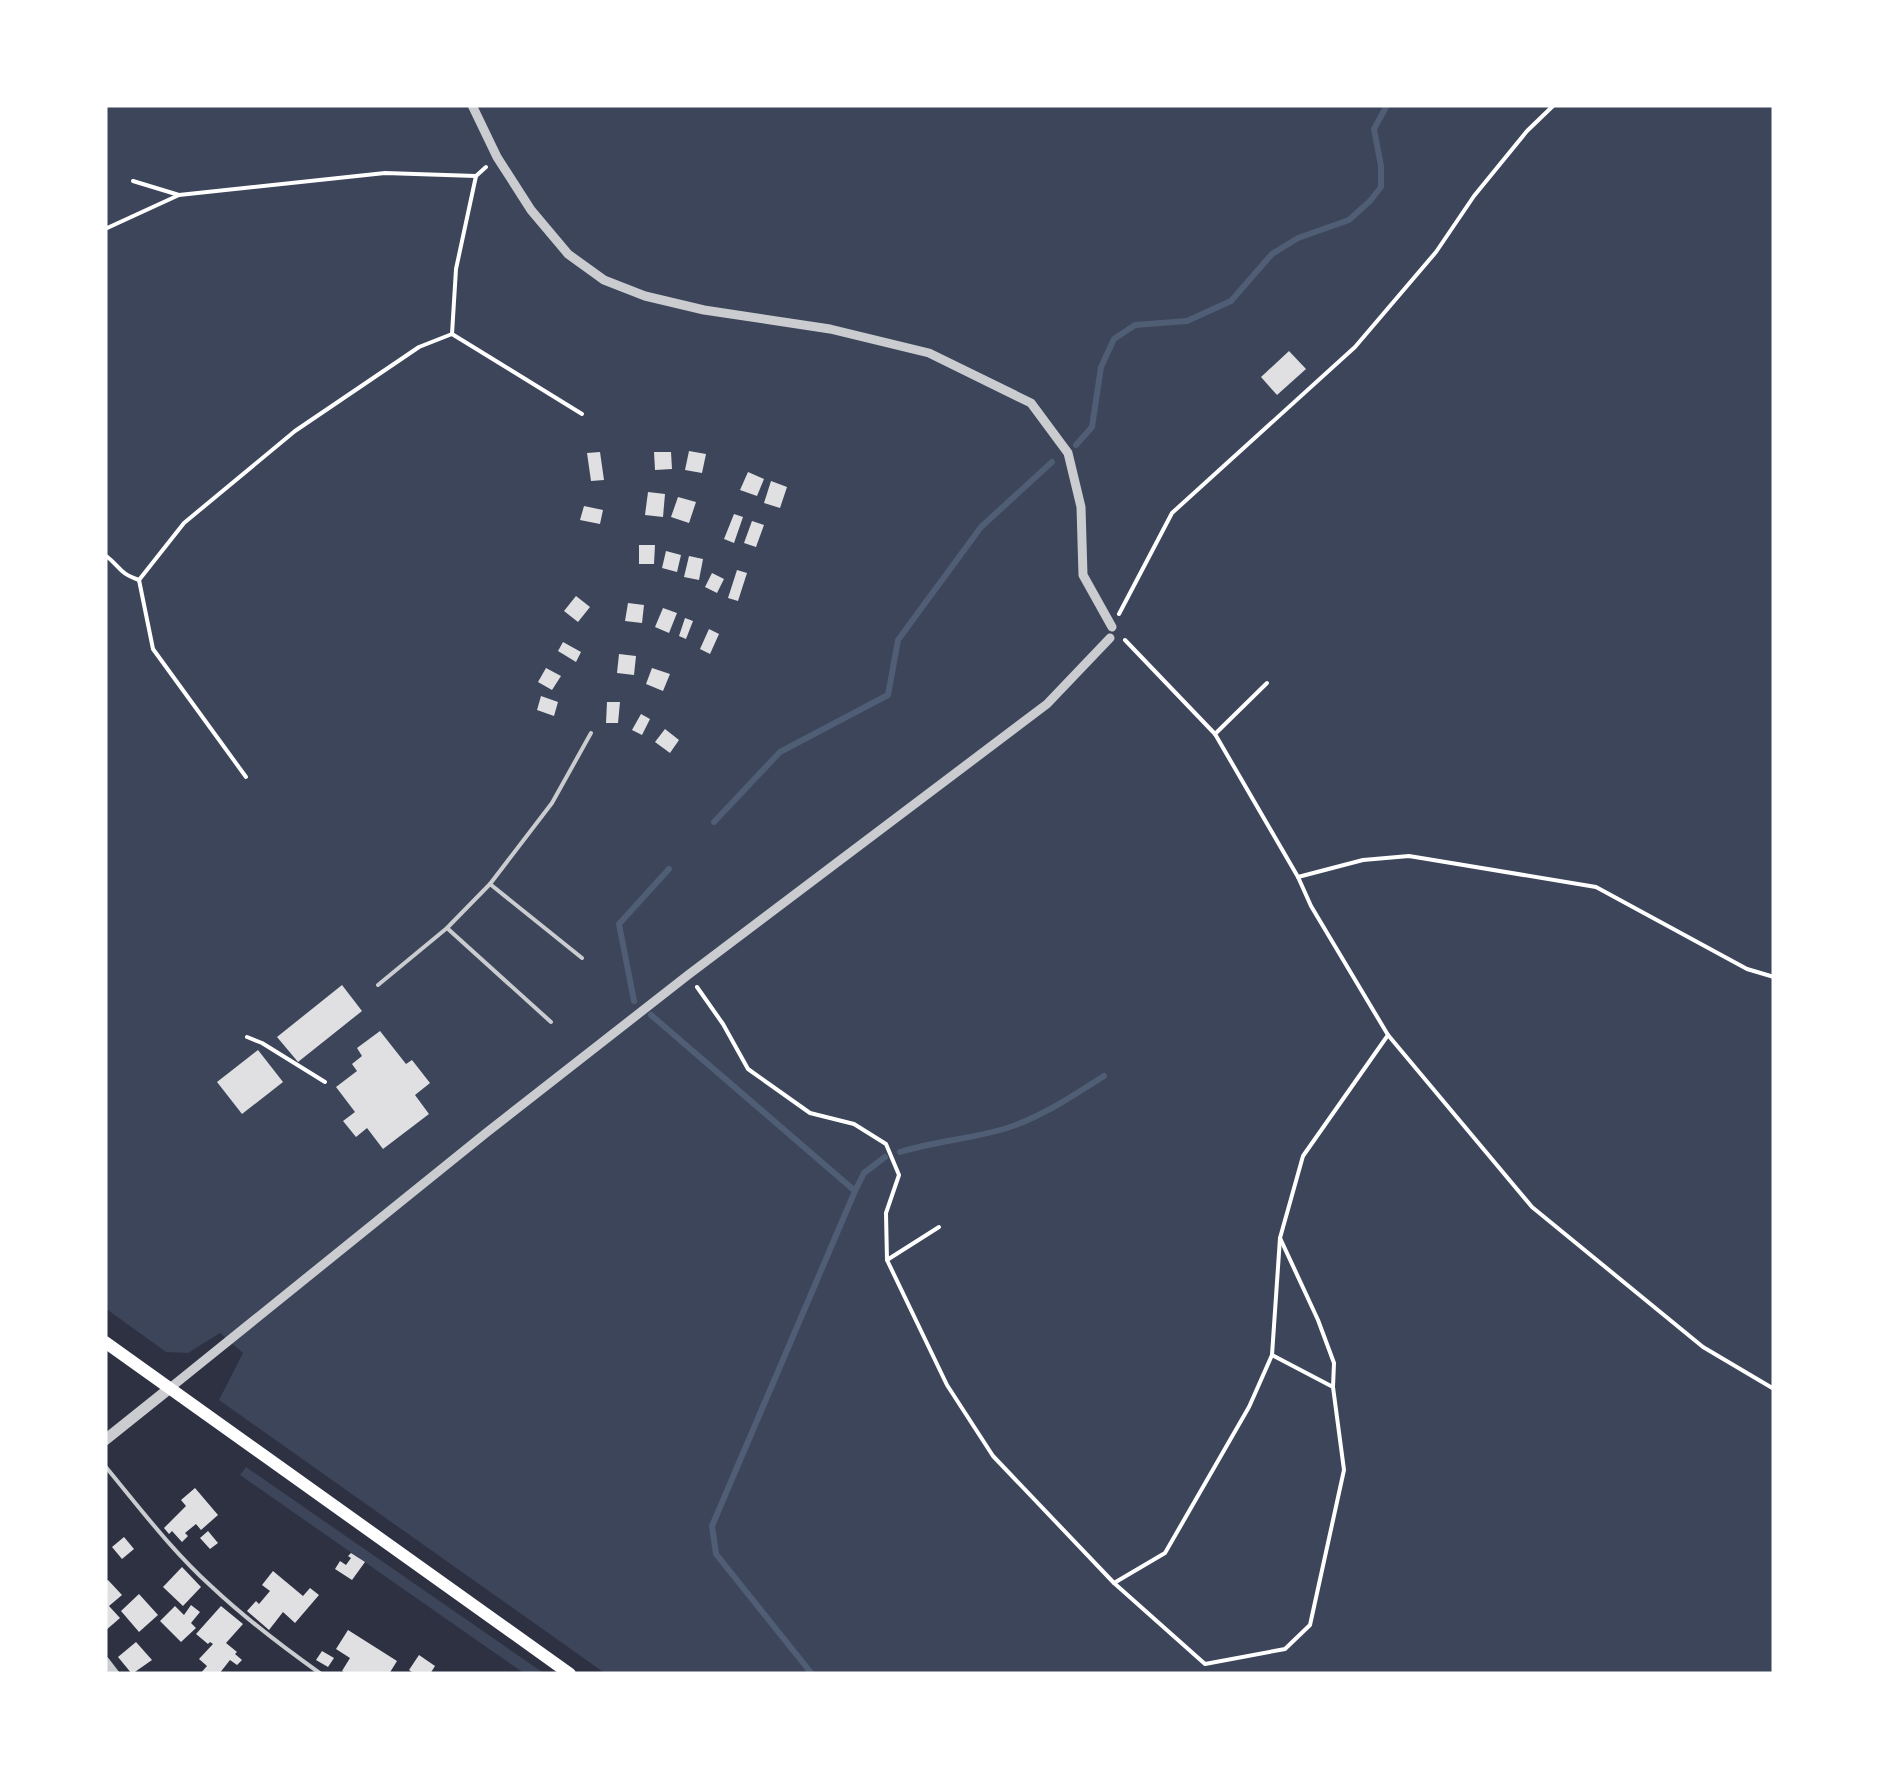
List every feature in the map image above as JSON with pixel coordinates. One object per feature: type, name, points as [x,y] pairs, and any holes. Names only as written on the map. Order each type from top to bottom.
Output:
[{"type":"main road","points":[[105,1342],[570,1674]]},
{"type":"street","points":[[472,105],[497,157],[530,210],[568,254],[604,280],[645,296],[704,310],[830,329],[929,353],[1031,403],[1068,453],[1081,507],[1083,575],[1112,626]]},
{"type":"street","points":[[105,1440],[647,1007],[1047,704],[1110,638]]},
{"type":"street","points":[[105,1662],[115,1674]]},
{"type":"lane","points":[[378,985],[447,928],[490,884],[552,803],[590,733]]},
{"type":"lane","points":[[490,884],[582,958]]},
{"type":"lane","points":[[447,928],[551,1022]]},
{"type":"lane","points":[[105,1466],[210,1586],[320,1674]]},
{"type":"path","points":[[1554,105],[1526,130],[1436,252],[1355,347],[1172,513],[1112,626],[1214,734],[1388,1035],[1532,1207],[1703,1347],[1774,1389]]},
{"type":"path","points":[[452,334],[456,269],[476,176],[497,157]]},
{"type":"path","points":[[105,228],[179,195],[385,173],[476,176]]},
{"type":"path","points":[[133,181],[179,195]]},
{"type":"path","points":[[452,334],[582,414]]},
{"type":"path","points":[[246,777],[153,649],[139,580],[184,523],[295,431],[419,348],[452,334]]},
{"type":"path","points":[[105,555],[122,574],[139,580]]},
{"type":"path","points":[[1214,734],[1268,683]]},
{"type":"path","points":[[1298,877],[1364,860],[1409,856],[1596,888],[1746,969],[1774,977]]},
{"type":"path","points":[[688,975],[723,1024],[748,1069],[810,1113],[854,1124],[886,1144],[899,1175],[886,1213],[887,1260],[948,1385],[992,1456],[1114,1583],[1205,1664],[1285,1649],[1310,1625],[1344,1470],[1334,1363],[1280,1238]]},
{"type":"path","points":[[1114,1583],[1165,1552],[1248,1407],[1272,1354],[1280,1238],[1302,1156],[1388,1035]]},
{"type":"path","points":[[247,1036],[324,1082]]},
{"type":"path","points":[[887,1260],[939,1227]]},
{"type":"path","points":[[1272,1354],[1334,1387]]},
{"type":"shaded area","points":[[105,105],[1774,105],[1774,1674],[606,1674],[219,1400],[243,1353],[220,1333],[188,1353],[166,1352],[105,1308]]},
{"type":"shaded area","points":[[246,1467],[545,1674],[525,1674],[240,1475]]},
{"type":"building","points":[[1289,351],[1306,369],[1277,395],[1261,377]]},
{"type":"building","points":[[689,451],[706,454],[702,473],[685,470]]},
{"type":"building","points":[[600,452],[604,480],[591,481],[587,453]]},
{"type":"building","points":[[654,452],[671,452],[672,469],[655,470]]},
{"type":"building","points":[[748,472],[764,479],[757,496],[740,490]]},
{"type":"building","points":[[771,481],[787,487],[780,508],[764,503]]},
{"type":"building","points":[[648,492],[665,494],[663,517],[645,515]]},
{"type":"building","points":[[678,497],[696,502],[689,523],[671,517]]},
{"type":"building","points":[[584,506],[603,510],[600,524],[580,520]]},
{"type":"building","points":[[734,514],[743,517],[734,543],[724,539]]},
{"type":"building","points":[[752,521],[764,525],[756,547],[744,543]]},
{"type":"building","points":[[639,545],[655,545],[654,564],[639,564]]},
{"type":"building","points":[[666,551],[681,555],[677,572],[662,568]]},
{"type":"building","points":[[689,556],[703,559],[699,580],[684,577]]},
{"type":"building","points":[[737,570],[747,573],[738,601],[728,598]]},
{"type":"building","points":[[712,573],[724,579],[717,593],[705,587]]},
{"type":"building","points":[[576,596],[590,607],[578,622],[564,611]]},
{"type":"building","points":[[628,603],[644,605],[642,623],[625,621]]},
{"type":"building","points":[[663,608],[677,613],[669,633],[655,627]]},
{"type":"building","points":[[685,618],[693,621],[686,639],[679,636]]},
{"type":"building","points":[[709,629],[719,634],[710,654],[700,649]]},
{"type":"building","points":[[563,642],[581,652],[576,662],[558,651]]},
{"type":"building","points":[[619,654],[636,656],[634,675],[617,673]]},
{"type":"building","points":[[546,668],[561,676],[552,690],[538,682]]},
{"type":"building","points":[[652,668],[670,674],[663,691],[646,684]]},
{"type":"building","points":[[541,696],[558,702],[554,716],[537,710]]},
{"type":"building","points":[[607,702],[620,702],[618,723],[606,723]]},
{"type":"building","points":[[641,714],[650,719],[642,735],[632,730]]},
{"type":"building","points":[[665,729],[679,740],[670,753],[655,742]]},
{"type":"building","points":[[342,985],[362,1011],[298,1062],[277,1037]]},
{"type":"building","points":[[380,1031],[406,1064],[412,1060],[430,1083],[415,1095],[429,1114],[383,1149],[367,1128],[356,1137],[343,1121],[355,1112],[336,1087],[357,1071],[352,1064],[362,1056],[357,1048]]},
{"type":"building","points":[[258,1050],[283,1082],[242,1114],[217,1082]]},
{"type":"building","points":[[195,1488],[218,1515],[201,1530],[196,1524],[185,1533],[188,1536],[182,1542],[164,1528],[186,1506],[181,1500]]},
{"type":"building","points":[[208,1531],[218,1543],[210,1549],[200,1538]]},
{"type":"building","points":[[124,1537],[134,1549],[122,1559],[112,1547]]},
{"type":"building","points":[[351,1553],[365,1562],[352,1580],[335,1569],[340,1561],[346,1565]]},
{"type":"building","points":[[182,1567],[201,1587],[183,1606],[163,1587]]},
{"type":"building","points":[[273,1571],[303,1596],[310,1588],[319,1595],[295,1623],[283,1612],[269,1630],[247,1611],[270,1591],[262,1585]]},
{"type":"building","points":[[108,1580],[122,1595],[109,1606],[120,1618],[105,1631],[105,1582]]},
{"type":"building","points":[[139,1594],[158,1615],[139,1632],[121,1611]]},
{"type":"building","points":[[191,1605],[200,1612],[191,1623],[196,1628],[181,1642],[160,1621],[175,1606],[184,1615]]},
{"type":"building","points":[[221,1606],[243,1624],[226,1643],[242,1660],[237,1665],[230,1660],[219,1674],[200,1674],[207,1666],[199,1659],[213,1644],[196,1634]]},
{"type":"building","points":[[348,1630],[397,1661],[389,1674],[342,1671],[350,1658],[336,1649]]},
{"type":"building","points":[[136,1642],[152,1660],[132,1674],[118,1657]]},
{"type":"building","points":[[322,1651],[334,1658],[328,1667],[316,1660]]},
{"type":"building","points":[[419,1655],[435,1666],[430,1674],[409,1670]]},
{"type":"waterway","points":[[1076,445],[1092,427],[1101,367],[1114,339],[1135,325],[1187,321],[1231,301],[1272,254],[1298,238],[1349,220],[1370,201],[1381,187],[1374,129],[1387,105]]},
{"type":"waterway","points":[[714,822],[780,752],[888,695],[898,640],[981,527],[1052,462]]},
{"type":"waterway","points":[[634,1001],[619,924],[669,869]]},
{"type":"waterway","points":[[651,1015],[855,1191],[712,1526],[716,1554],[812,1674]]},
{"type":"waterway","points":[[900,1152],[1020,1123],[1104,1076]]},
{"type":"waterway","points":[[855,1191],[864,1173],[885,1157]]}]
